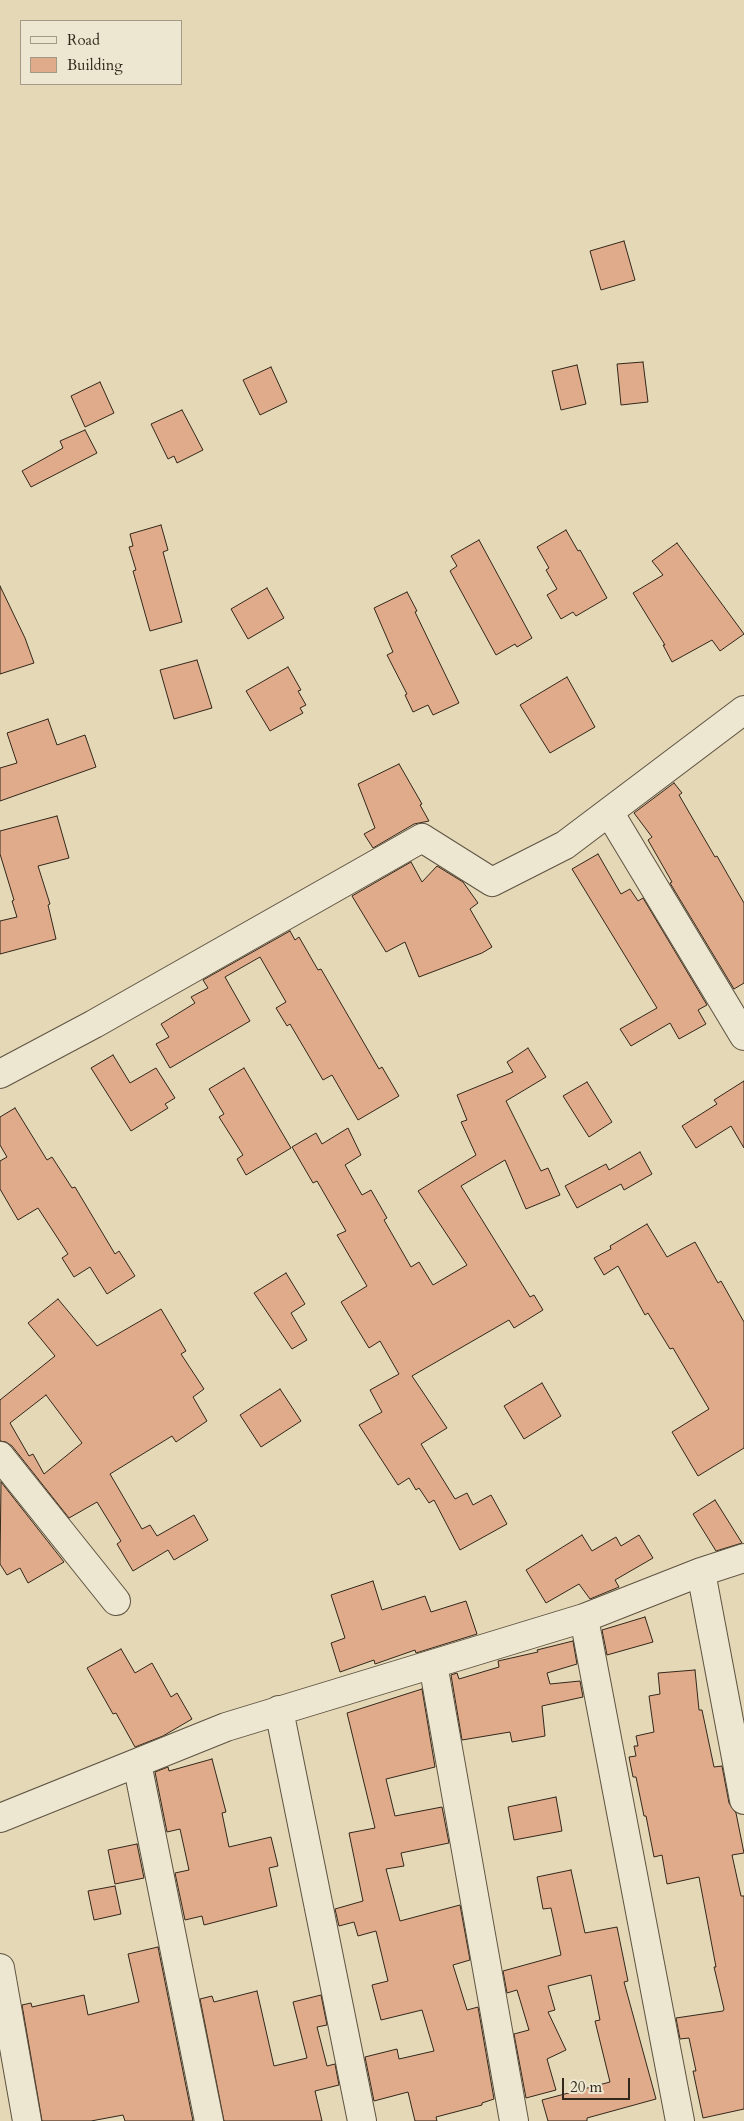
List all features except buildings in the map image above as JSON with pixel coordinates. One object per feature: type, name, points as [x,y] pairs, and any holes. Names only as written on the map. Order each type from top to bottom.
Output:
[{"type":"street","points":[[0,1074],[94,1024],[422,838],[492,882],[565,845],[744,710]]},
{"type":"street","points":[[609,812],[744,1036]]},
{"type":"street","points":[[0,1456],[116,1601]]},
{"type":"street","points":[[0,1818],[226,1727],[584,1618],[700,1572],[744,1558]]},
{"type":"street","points":[[700,1572],[744,1800]]},
{"type":"street","points":[[584,1618],[680,2121]]},
{"type":"street","points":[[433,1664],[514,2121]]},
{"type":"street","points":[[279,1710],[362,2121]]},
{"type":"street","points":[[137,1763],[209,2121]]},
{"type":"street","points":[[0,1968],[27,2121]]}]
